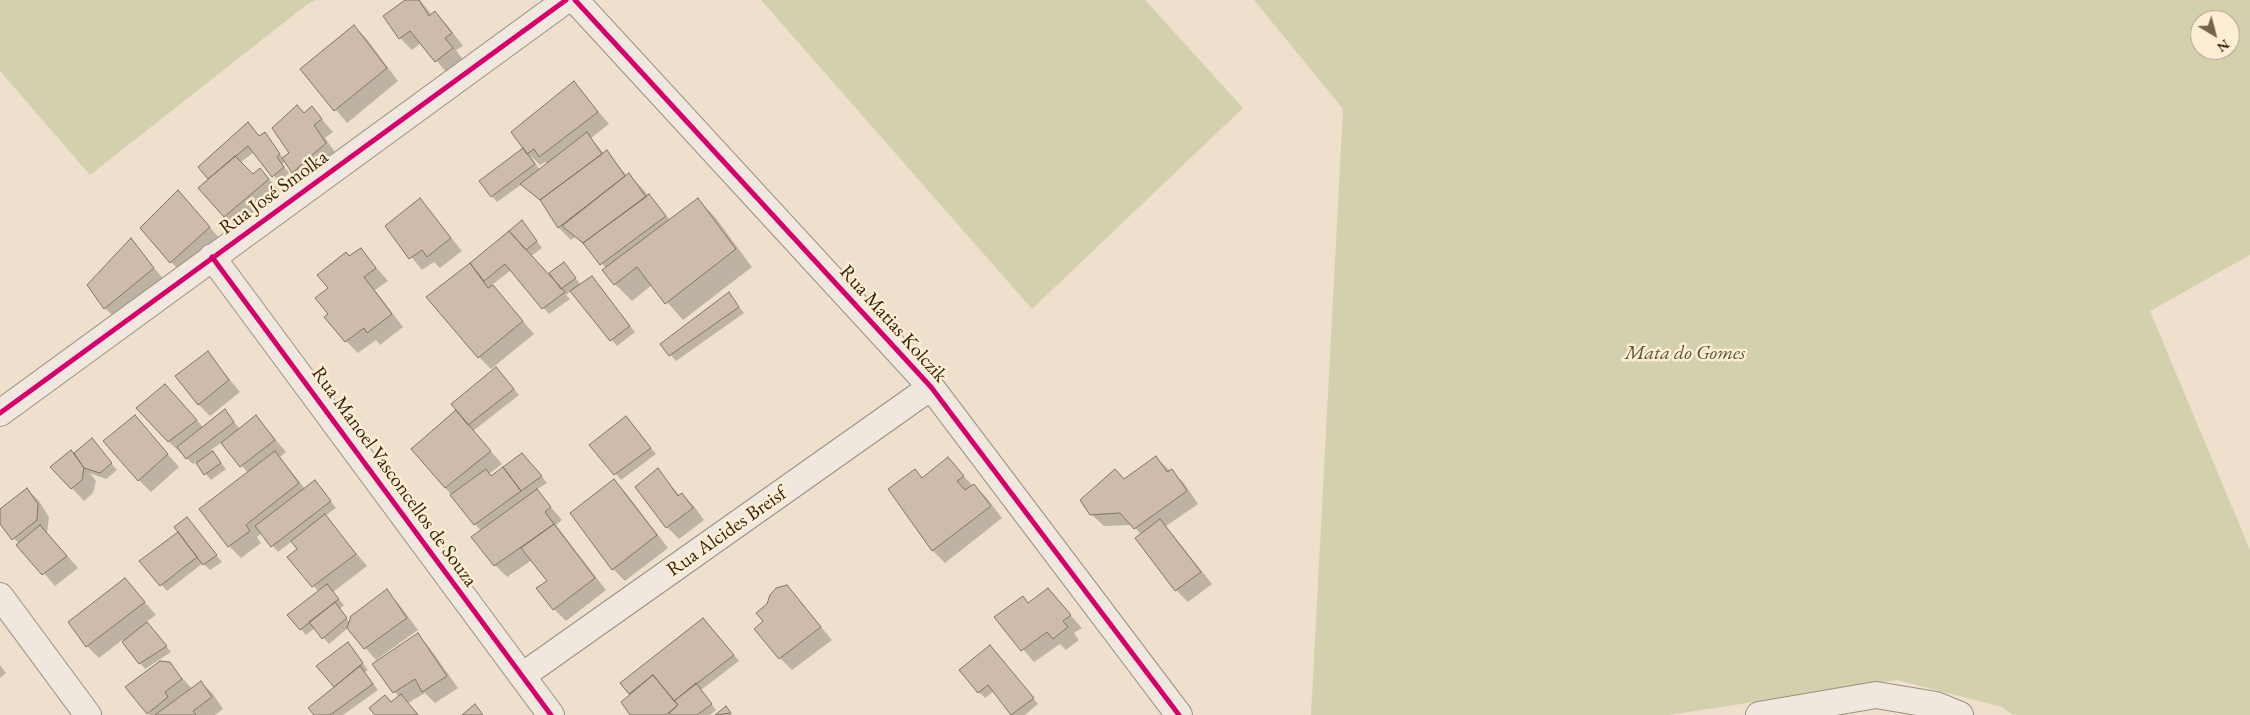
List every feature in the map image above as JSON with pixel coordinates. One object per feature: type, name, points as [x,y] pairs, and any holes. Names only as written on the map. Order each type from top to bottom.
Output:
[{"type":"street","name":"Rua José Smolka","points":[[0,412],[566,0]]},
{"type":"street","name":"Rua Matias Kolczik","points":[[575,0],[931,387],[1179,715]]},
{"type":"street","name":"Rua Manoel Vasconcellos de Souza","points":[[212,257],[551,715]]},
{"type":"street","name":"Rua Alcides Breisf","points":[[522,676],[931,387]]},
{"type":"street","points":[[0,596],[88,715]]},
{"type":"street","points":[[1759,715],[1876,695],[1936,705],[1960,715]]},
{"type":"green space","points":[[0,0],[316,0],[305,6],[90,175],[0,71]]},
{"type":"green space","points":[[761,0],[1145,0],[1243,108],[1032,309]]},
{"type":"green space","name":"Mata do Gomes","points":[[1254,0],[2250,0],[2250,255],[2150,311],[2250,550],[2250,715],[2013,715],[2002,707],[1897,680],[1669,715],[1311,715],[1343,109]]},
{"type":"building","points":[[405,0],[419,0],[429,16],[435,11],[452,33],[445,38],[453,48],[435,62],[410,31],[399,39],[383,16]]},
{"type":"building","points":[[354,25],[387,68],[334,111],[300,69]]},
{"type":"building","points":[[574,81],[598,112],[539,157],[534,149],[527,154],[511,132]]},
{"type":"building","points":[[297,105],[304,113],[312,106],[322,119],[314,125],[326,143],[292,173],[282,158],[289,153],[272,128]]},
{"type":"building","points":[[248,122],[259,136],[265,132],[280,154],[277,157],[284,167],[272,177],[248,146],[208,179],[198,167]]},
{"type":"building","points":[[587,132],[602,154],[540,200],[520,184]]},
{"type":"building","points":[[523,148],[535,164],[491,197],[479,181]]},
{"type":"building","points":[[607,150],[625,176],[558,228],[540,200]]},
{"type":"building","points":[[235,156],[253,174],[260,168],[269,179],[224,217],[198,188]]},
{"type":"building","points":[[629,173],[646,197],[583,243],[562,226]]},
{"type":"building","points":[[178,190],[210,227],[170,263],[140,228]]},
{"type":"building","points":[[649,194],[666,216],[600,265],[583,243]]},
{"type":"building","points":[[420,198],[451,238],[427,257],[422,250],[409,259],[385,226]]},
{"type":"building","points":[[698,198],[736,249],[665,304],[637,267],[614,285],[602,270]]},
{"type":"building","points":[[522,220],[537,241],[526,250],[509,231]]},
{"type":"building","points":[[509,231],[565,292],[542,309],[505,264],[484,281],[470,263]]},
{"type":"building","points":[[131,238],[154,268],[104,309],[87,285]]},
{"type":"building","points":[[361,248],[376,268],[364,277],[392,314],[367,333],[364,328],[345,342],[324,317],[328,314],[315,298],[328,288],[317,275],[346,252],[349,256]]},
{"type":"building","points":[[564,262],[576,278],[561,289],[549,273]]},
{"type":"building","points":[[470,263],[488,288],[493,285],[523,321],[478,358],[426,297]]},
{"type":"building","points":[[592,276],[630,326],[610,341],[570,291]]},
{"type":"building","points":[[729,292],[739,307],[669,356],[660,344]]},
{"type":"building","points":[[208,351],[229,380],[198,405],[175,376]]},
{"type":"building","points":[[496,367],[514,389],[468,425],[451,404]]},
{"type":"building","points":[[165,384],[197,420],[168,442],[136,408]]},
{"type":"building","points":[[225,409],[234,422],[186,459],[177,447]]},
{"type":"building","points":[[456,410],[491,451],[445,488],[411,449]]},
{"type":"building","points":[[135,415],[168,454],[138,481],[103,441]]},
{"type":"building","points":[[256,415],[275,440],[240,467],[221,443]]},
{"type":"building","points":[[626,416],[651,448],[614,475],[589,445]]},
{"type":"building","points":[[92,438],[112,463],[100,473],[84,468],[74,453]]},
{"type":"building","points":[[71,450],[84,468],[82,480],[71,489],[50,467]]},
{"type":"building","points":[[213,451],[221,463],[204,475],[196,463]]},
{"type":"building","points":[[275,451],[299,483],[246,525],[250,531],[228,547],[199,509]]},
{"type":"building","points":[[522,453],[542,476],[521,491],[503,467]]},
{"type":"building","points":[[1156,456],[1167,472],[1172,469],[1187,491],[1134,529],[1120,513],[1090,515],[1080,500],[1115,469],[1124,479]]},
{"type":"building","points":[[948,457],[964,476],[957,481],[965,490],[974,484],[991,506],[932,551],[888,489],[915,469],[922,478]]},
{"type":"building","points":[[503,467],[521,491],[474,525],[450,495],[486,469],[491,476]]},
{"type":"building","points":[[658,468],[678,496],[682,493],[693,508],[666,528],[635,487]]},
{"type":"building","points":[[614,479],[657,535],[612,570],[570,513]]},
{"type":"building","points":[[315,480],[331,501],[271,547],[255,526]]},
{"type":"building","points":[[27,488],[38,504],[37,520],[12,540],[0,524],[0,509]]},
{"type":"building","points":[[537,489],[551,507],[545,512],[554,524],[494,566],[471,537]]},
{"type":"building","points":[[325,514],[356,554],[312,587],[287,557],[297,549],[291,541]]},
{"type":"building","points":[[187,517],[217,555],[203,565],[174,527]]},
{"type":"building","points":[[1160,519],[1201,572],[1175,591],[1135,538]]},
{"type":"building","points":[[554,524],[595,578],[553,610],[536,588],[547,581],[521,548]]},
{"type":"building","points":[[40,525],[67,556],[42,575],[16,545]]},
{"type":"building","points":[[178,532],[197,557],[160,586],[139,561]]},
{"type":"building","points":[[125,578],[145,602],[86,647],[68,622]]},
{"type":"building","points":[[327,584],[339,599],[300,630],[287,615]]},
{"type":"building","points":[[787,585],[821,627],[779,659],[754,629],[763,621],[756,613],[767,604],[770,595],[776,588]]},
{"type":"building","points":[[1048,588],[1071,615],[1063,621],[1068,627],[1053,639],[1047,632],[1021,651],[994,617],[1023,596],[1028,603]]},
{"type":"building","points":[[387,589],[407,618],[364,649],[347,628],[351,616]]},
{"type":"building","points":[[335,602],[347,618],[322,639],[309,622]]},
{"type":"building","points":[[703,618],[734,655],[674,701],[653,675],[629,694],[620,683]]},
{"type":"building","points":[[147,622],[167,646],[139,664],[122,642]]},
{"type":"building","points":[[418,633],[447,676],[422,692],[415,679],[393,693],[372,664]]},
{"type":"building","points":[[348,642],[363,663],[334,687],[316,666]]},
{"type":"building","points":[[990,645],[1034,698],[1011,715],[988,685],[978,693],[959,670]]},
{"type":"building","points":[[160,661],[170,662],[182,679],[165,692],[168,697],[147,714],[125,687]]},
{"type":"building","points":[[360,666],[373,684],[330,715],[314,715],[308,708]]},
{"type":"building","points":[[653,675],[678,705],[666,715],[630,715],[621,702]]},
{"type":"building","points":[[201,681],[212,697],[193,711],[196,715],[155,715]]},
{"type":"building","points":[[696,683],[712,704],[697,715],[671,715],[669,713],[678,705],[674,701]]},
{"type":"building","points":[[401,694],[418,715],[375,715],[369,708],[385,695],[391,702]]},
{"type":"building","points":[[475,704],[483,715],[462,715]]},
{"type":"building","points":[[726,706],[731,713],[715,715]]},
{"type":"cycle path","points":[[0,413],[566,0]]},
{"type":"cycle path","points":[[575,0],[931,387],[1179,715]]},
{"type":"cycle path","points":[[212,257],[551,715]]}]
